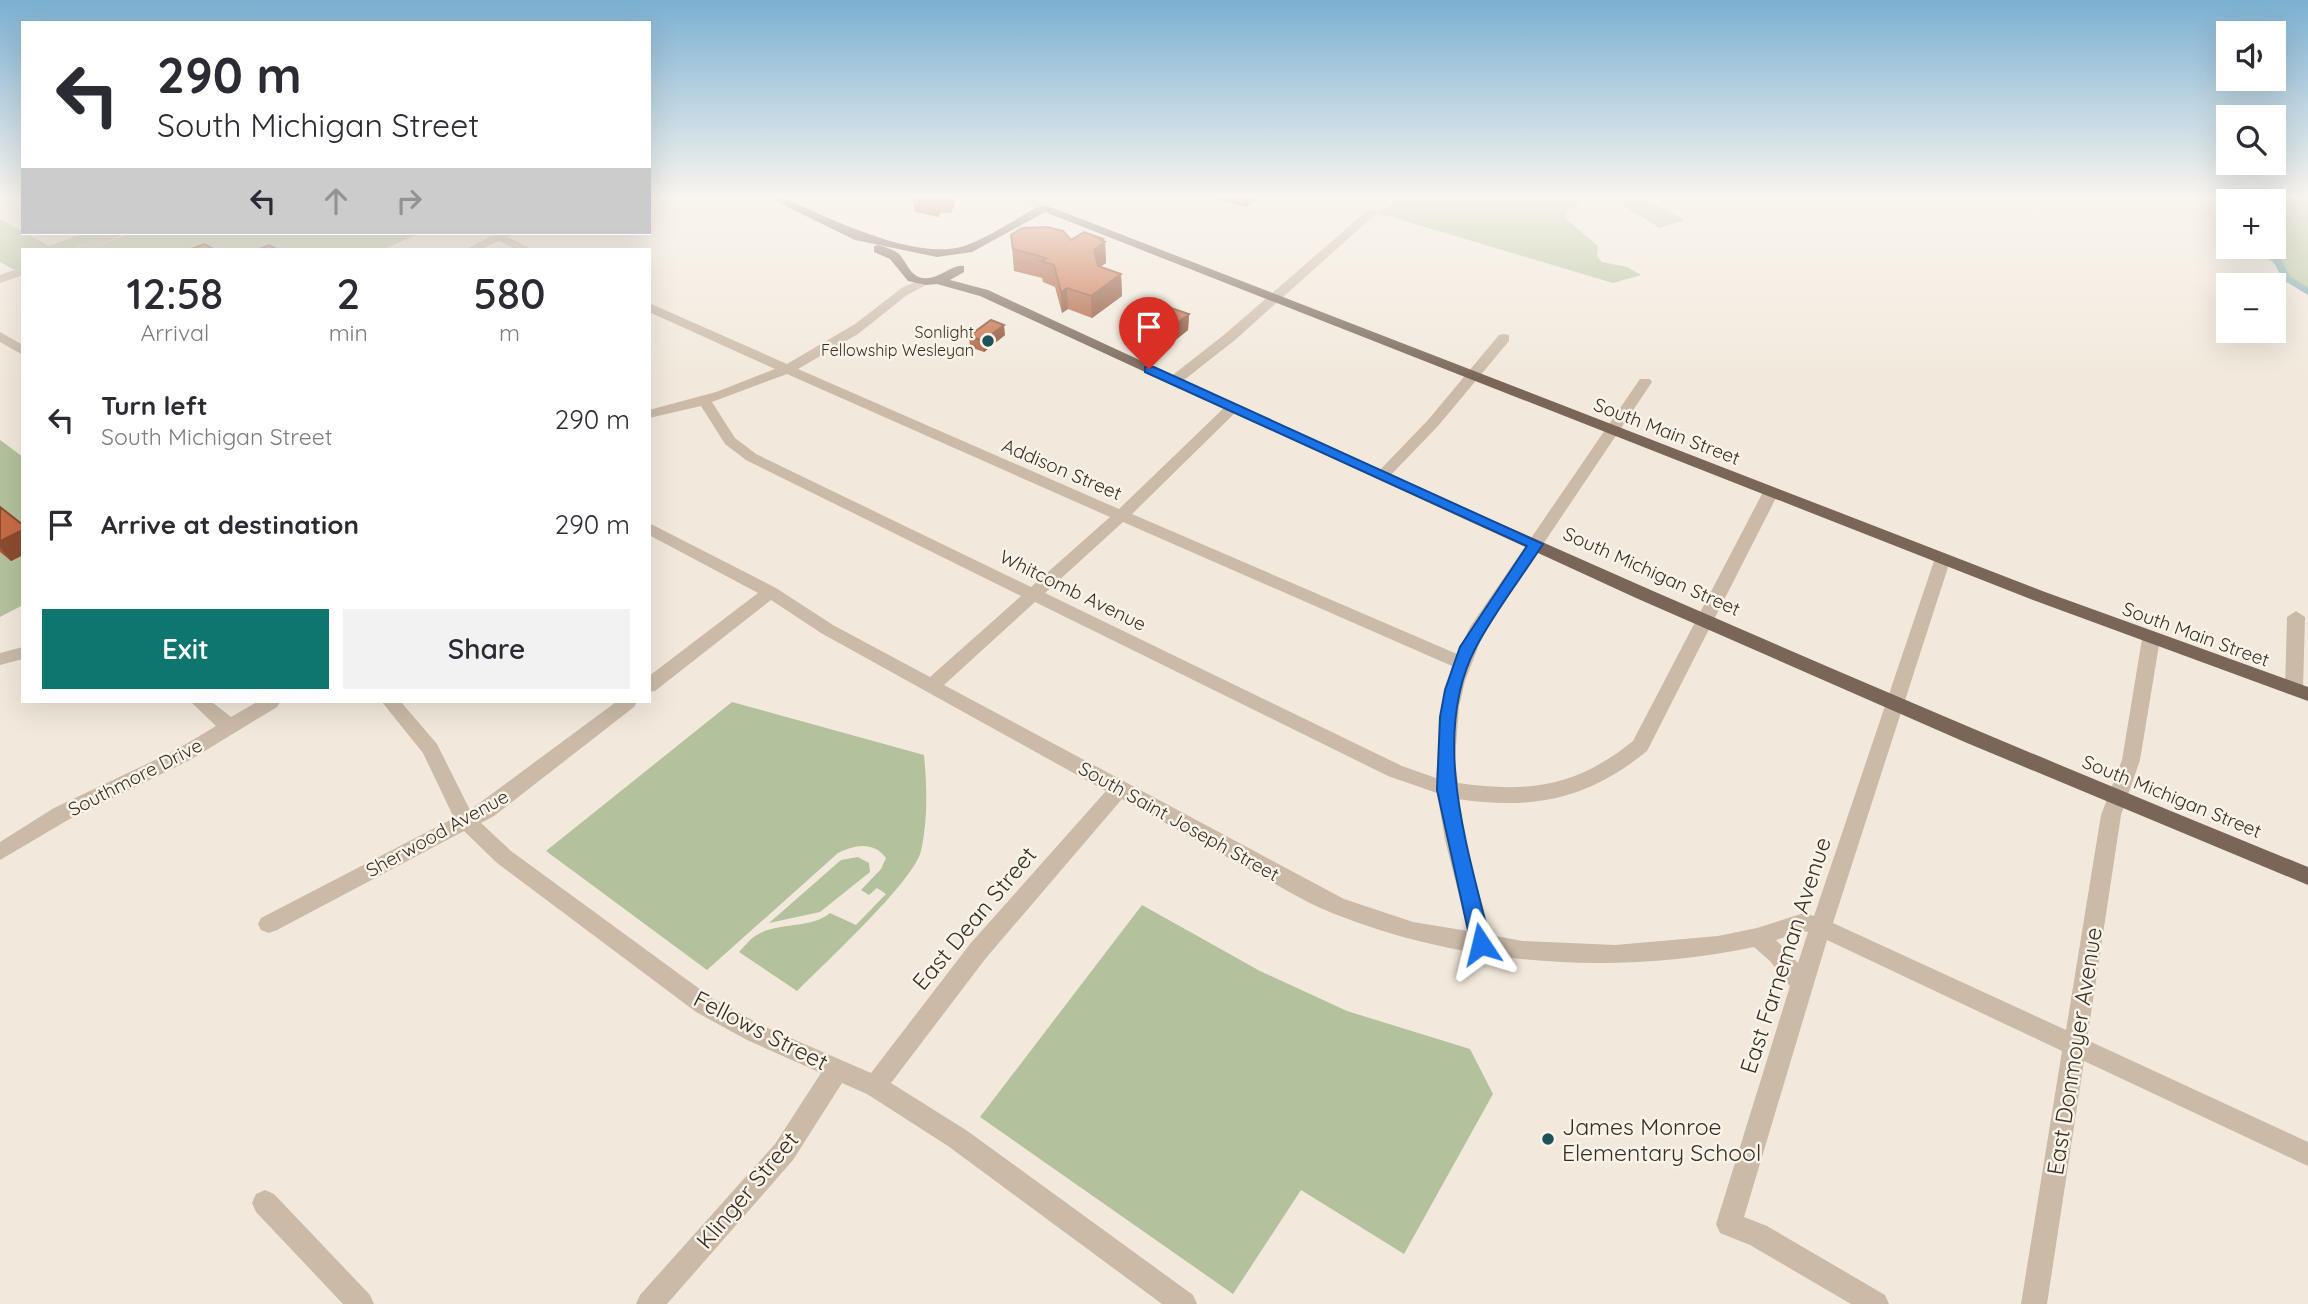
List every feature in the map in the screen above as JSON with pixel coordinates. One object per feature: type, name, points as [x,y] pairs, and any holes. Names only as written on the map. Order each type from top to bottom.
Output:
[{"type":"main road","points":[[896,258],[905,269],[917,258]]},
{"type":"main road","name":"South Michigan Street","points":[[956,258],[960,267],[984,293]]},
{"type":"main road","points":[[932,281],[950,276],[973,258]]},
{"type":"main road","name":"South Main Street","points":[[1171,258],[2151,639],[2301,691]]},
{"type":"main road","name":"South Michigan Street","points":[[905,269],[914,278],[984,293],[1382,476],[1895,704],[2118,800],[2308,876]]},
{"type":"street","points":[[1174,381],[1230,337],[1319,258]]},
{"type":"street","points":[[651,414],[705,400],[785,370],[856,329],[883,310],[897,294],[905,269]]},
{"type":"street","points":[[0,279],[21,272]]},
{"type":"street","points":[[897,294],[932,281]]},
{"type":"street","name":"Addison Street","points":[[651,308],[785,370],[1461,663]]},
{"type":"street","points":[[0,336],[21,350]]},
{"type":"street","points":[[1382,476],[1504,338]]},
{"type":"street","points":[[1481,944],[1446,790],[1448,717],[1461,663],[1476,631],[1645,382]]},
{"type":"street","name":"Whitcomb Avenue","points":[[705,400],[730,441],[742,452],[1395,771],[1446,790],[1485,795],[1540,794],[1578,786],[1613,769],[1646,738],[1771,492]]},
{"type":"street","points":[[932,685],[1122,516],[1233,407]]},
{"type":"street","name":"South Saint Joseph Street","points":[[651,528],[770,592],[827,629],[1338,906],[1413,931],[1481,944],[1523,950],[1615,954],[1705,947],[1757,937],[1804,922],[1821,927],[2308,1154]]},
{"type":"street","name":"East Farneman Avenue","points":[[1876,1304],[1758,1235],[1729,1224],[1802,984],[1943,558]]},
{"type":"street","points":[[651,682],[770,592]]},
{"type":"street","points":[[2297,617],[2301,691]]},
{"type":"street","name":"East Donmoyer Avenue","points":[[2034,1304],[2111,815],[2132,760],[2151,639]]},
{"type":"street","points":[[0,659],[21,654]]},
{"type":"street","points":[[201,703],[230,727]]},
{"type":"street","name":"Southmore Drive","points":[[0,852],[43,823],[159,768],[269,703]]},
{"type":"street","name":"Fellows Street","points":[[392,703],[430,749],[466,821],[504,857],[704,1005],[755,1032],[875,1086],[957,1138],[1184,1304]]},
{"type":"street","name":"Sherwood Avenue","points":[[268,923],[466,821],[512,793],[627,703]]},
{"type":"street","name":"East Dean Street","points":[[875,1086],[978,951],[1120,788]]},
{"type":"street","points":[[1757,937],[1778,954],[1802,984]]},
{"type":"street","name":"Klinger Street","points":[[649,1304],[784,1152],[837,1069]]},
{"type":"street","points":[[265,1203],[361,1304]]},
{"type":"green space","points":[[0,258],[21,258],[21,268],[15,270],[0,262]]},
{"type":"green space","points":[[1529,258],[1599,258],[1602,262],[1627,267],[1641,275],[1613,283]]},
{"type":"green space","points":[[2308,258],[2308,291],[2286,273],[2268,259]]},
{"type":"green space","points":[[0,440],[21,456],[21,606],[0,617]]},
{"type":"green space","points":[[732,702],[924,755],[925,827],[921,851],[915,865],[886,902],[797,991],[739,952],[764,931],[813,922],[830,913],[856,925],[886,894],[877,888],[869,895],[861,890],[881,869],[886,858],[875,849],[863,846],[838,853],[707,970],[546,851]]},
{"type":"green space","points":[[858,857],[869,863],[870,872],[820,912],[769,923],[841,860]]},
{"type":"green space","points":[[1142,905],[1260,971],[1347,1011],[1470,1049],[1493,1094],[1404,1254],[1301,1190],[1233,1294],[980,1117]]},
{"type":"building","points":[[1046,258],[1096,258],[1098,266],[1121,274],[1091,296],[1067,288],[1061,292],[1054,265],[1041,261]]},
{"type":"building","points":[[1168,307],[1189,314],[1164,334],[1143,326]]},
{"type":"building","points":[[991,320],[1004,325],[983,341],[969,336]]},
{"type":"building","points":[[0,507],[21,523],[21,531],[0,541]]},
{"type":"waterway","points":[[2276,259],[2286,278],[2308,292]]},
{"type":"place","name":"Sonlight Fellowship Wesleyan","points":[[988,341]]},
{"type":"place","name":"James Monroe Elementary School","points":[[1548,1139]]},
{"type":"route","points":[[1149,369],[1536,544],[1476,631],[1461,663],[1448,717],[1446,790],[1455,839],[1472,894],[1481,944]]}]
